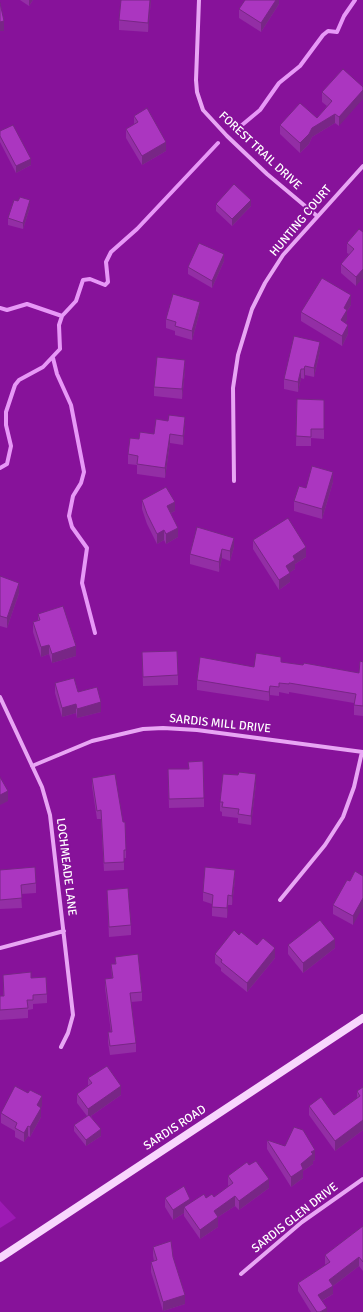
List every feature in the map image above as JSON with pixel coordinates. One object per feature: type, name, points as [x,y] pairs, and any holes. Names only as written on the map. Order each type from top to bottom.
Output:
[{"type":"main road","name":"SARDIS ROAD","points":[[0,1258],[363,1018]]},
{"type":"street","name":"FOREST TRAIL DRIVE","points":[[199,0],[196,80],[199,101],[203,110],[232,142],[317,216]]},
{"type":"street","name":"HUNTING COURT","points":[[234,481],[233,388],[238,355],[250,316],[265,283],[284,255],[317,216],[363,166]]},
{"type":"street","name":"LOCHMEADE LANE","points":[[0,697],[42,787],[50,815],[73,1015],[68,1033],[61,1047]]},
{"type":"street","name":"SARDIS MILL DRIVE","points":[[32,766],[92,741],[143,729],[163,728],[197,730],[362,752]]},
{"type":"street","points":[[280,900],[325,846],[343,817],[354,787],[362,752]]},
{"type":"street","points":[[0,948],[64,931]]},
{"type":"street","name":"SARDIS GLEN DRIVE","points":[[241,1274],[302,1222],[363,1179]]},
{"type":"shaded area","points":[[0,1201],[16,1218],[0,1228]]},
{"type":"building","points":[[121,0],[150,0],[148,23],[119,20]]},
{"type":"building","points":[[245,0],[276,0],[261,23],[239,9]]},
{"type":"building","points":[[0,3],[4,21],[0,22]]},
{"type":"building","points":[[343,69],[363,87],[363,90],[339,117],[335,114],[312,128],[309,134],[300,143],[280,125],[300,103],[317,118],[332,101],[322,92]]},
{"type":"building","points":[[147,108],[166,142],[142,156],[126,129],[138,122],[134,116]]},
{"type":"building","points":[[13,125],[31,159],[16,166],[0,136],[0,131]]},
{"type":"building","points":[[234,184],[251,200],[232,219],[216,204]]},
{"type":"building","points":[[20,197],[30,200],[23,223],[8,218],[14,200],[18,201]]},
{"type":"building","points":[[359,229],[363,232],[363,269],[356,277],[341,264],[354,249],[347,243]]},
{"type":"building","points":[[199,243],[224,254],[212,281],[188,267]]},
{"type":"building","points":[[322,278],[351,295],[344,308],[347,310],[341,320],[348,325],[342,336],[301,312]]},
{"type":"building","points":[[173,294],[200,302],[192,331],[175,326],[176,322],[166,319]]},
{"type":"building","points":[[294,336],[320,342],[314,368],[305,366],[304,369],[301,369],[298,382],[284,379]]},
{"type":"building","points":[[157,357],[185,360],[182,389],[154,387]]},
{"type":"building","points":[[297,399],[324,400],[324,429],[311,429],[311,437],[296,436]]},
{"type":"building","points":[[169,415],[185,417],[183,436],[170,434],[165,468],[137,464],[138,456],[128,454],[130,438],[139,439],[140,432],[154,434],[156,419],[168,421]]},
{"type":"building","points":[[312,466],[333,472],[322,509],[294,501],[299,486],[306,488]]},
{"type":"building","points":[[166,487],[175,502],[167,506],[178,528],[166,534],[164,530],[157,534],[142,500]]},
{"type":"building","points":[[288,518],[306,547],[293,556],[295,560],[286,566],[290,573],[279,580],[253,540]]},
{"type":"building","points":[[197,527],[234,538],[230,551],[222,549],[219,562],[190,554]]},
{"type":"building","points":[[0,576],[19,583],[7,618],[0,616]]},
{"type":"building","points":[[63,606],[76,646],[52,654],[49,645],[41,647],[33,622],[40,620],[38,614]]},
{"type":"building","points":[[177,651],[178,675],[143,677],[142,652]]},
{"type":"building","points":[[256,653],[281,657],[281,662],[303,665],[304,663],[359,673],[360,661],[363,662],[363,706],[354,705],[356,694],[289,683],[279,683],[279,687],[270,686],[269,692],[197,680],[200,657],[254,667]]},
{"type":"building","points":[[74,678],[78,692],[97,687],[101,702],[77,709],[76,704],[62,708],[55,683]]},
{"type":"building","points":[[203,761],[204,798],[169,799],[168,769],[189,769],[188,762]]},
{"type":"building","points":[[239,772],[256,774],[251,816],[238,814],[239,809],[222,807],[223,802],[220,802],[223,774],[238,775]]},
{"type":"building","points":[[115,774],[123,822],[125,822],[126,850],[124,850],[124,862],[104,863],[101,810],[97,811],[92,778]]},
{"type":"building","points":[[0,777],[8,791],[0,795]]},
{"type":"building","points":[[35,867],[36,883],[21,885],[22,898],[0,900],[0,870]]},
{"type":"building","points":[[205,867],[235,870],[232,896],[228,895],[227,908],[212,907],[213,895],[203,892]]},
{"type":"building","points":[[355,871],[363,876],[363,898],[353,916],[333,905],[347,880],[350,881]]},
{"type":"building","points":[[128,888],[131,925],[109,927],[107,890]]},
{"type":"building","points":[[320,920],[335,939],[303,963],[288,945]]},
{"type":"building","points":[[234,930],[239,935],[241,932],[257,945],[263,938],[275,948],[247,983],[221,962],[222,960],[215,954]]},
{"type":"building","points":[[138,954],[142,992],[130,993],[136,1043],[110,1046],[108,1032],[112,1032],[105,979],[113,978],[111,964],[116,964],[115,957]]},
{"type":"building","points":[[31,972],[31,978],[46,977],[47,994],[33,995],[33,1000],[27,1000],[28,1008],[0,1010],[0,996],[4,996],[3,975]]},
{"type":"building","points":[[107,1066],[121,1086],[88,1109],[77,1094],[92,1083],[88,1078]]},
{"type":"building","points":[[15,1086],[28,1093],[30,1090],[42,1096],[37,1105],[41,1108],[30,1127],[28,1126],[24,1133],[15,1128],[17,1123],[1,1113]]},
{"type":"building","points":[[363,1087],[363,1120],[335,1141],[309,1106],[321,1097],[334,1115],[360,1096],[357,1091]]},
{"type":"building","points":[[89,1115],[101,1129],[86,1140],[74,1125]]},
{"type":"building","points":[[294,1127],[303,1130],[315,1150],[311,1152],[313,1154],[301,1164],[303,1169],[291,1177],[267,1140],[285,1146]]},
{"type":"building","points":[[256,1161],[269,1179],[239,1201],[235,1196],[214,1211],[218,1217],[200,1230],[184,1207],[204,1194],[206,1198],[212,1194],[214,1197],[233,1183],[228,1176],[247,1162],[249,1165]]},
{"type":"building","points":[[184,1186],[190,1199],[173,1210],[165,1198]]},
{"type":"building","points":[[363,1226],[363,1262],[359,1257],[329,1280],[333,1286],[318,1295],[327,1308],[317,1312],[298,1283],[330,1262],[325,1255]]},
{"type":"building","points":[[171,1241],[173,1257],[185,1295],[163,1302],[151,1262],[157,1260],[153,1247]]},
{"type":"waterway","points":[[236,130],[260,110],[279,83],[300,66],[323,35],[328,31],[337,32],[344,16],[355,0]]},
{"type":"waterway","points":[[0,468],[7,464],[11,446],[6,425],[6,412],[15,385],[19,380],[43,367],[60,349],[59,325],[62,316],[76,301],[83,280],[90,279],[105,285],[108,282],[106,262],[111,252],[137,229],[218,143]]},
{"type":"waterway","points":[[0,308],[7,310],[27,304],[62,316]]},
{"type":"waterway","points":[[53,358],[57,374],[71,405],[84,472],[81,483],[73,496],[69,516],[72,527],[87,548],[82,583],[95,633]]}]
